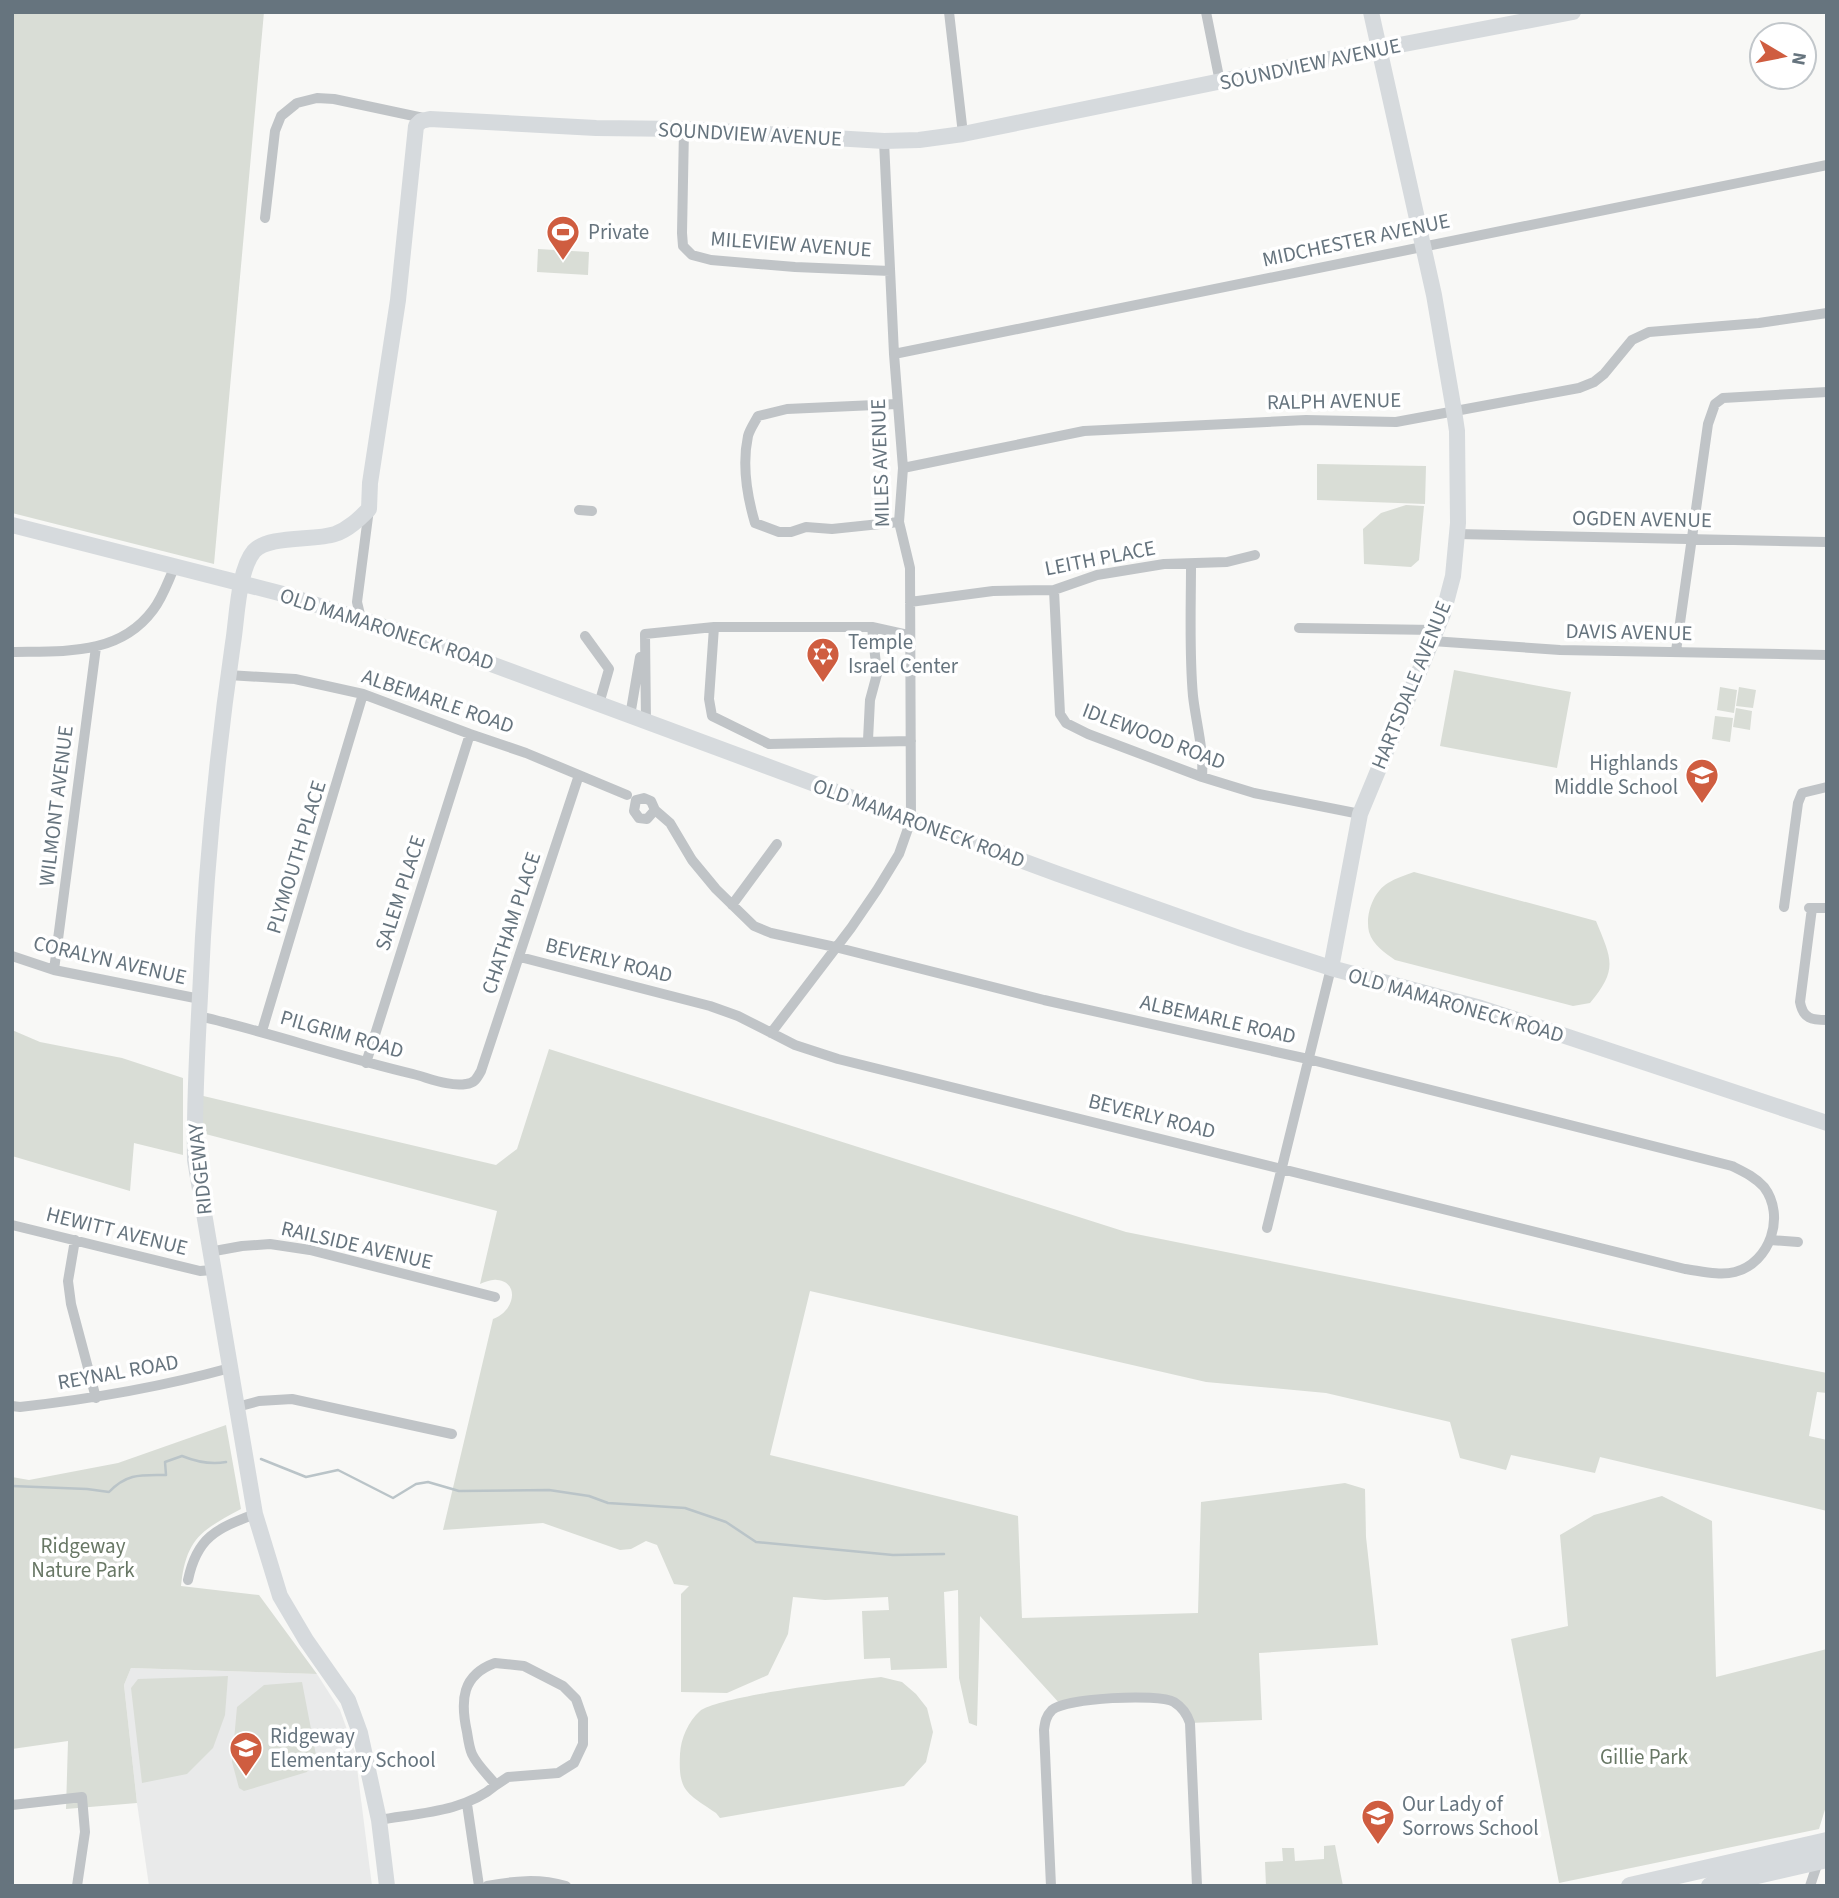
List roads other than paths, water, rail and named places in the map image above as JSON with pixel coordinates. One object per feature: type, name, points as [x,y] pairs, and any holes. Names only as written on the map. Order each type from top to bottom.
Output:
[{"type":"main road","points":[[1630,1886],[1826,1840]]},
{"type":"main road","points":[[1710,1886],[1822,1860]]},
{"type":"street","points":[[949,12],[963,134]]},
{"type":"street","points":[[1206,12],[1220,82]]},
{"type":"street","name":"HARTSDALE AVENUE","points":[[1267,1228],[1331,968],[1360,814],[1378,765],[1434,636],[1453,576],[1457,534],[1457,431],[1454,411],[1434,295],[1371,12]]},
{"type":"street","name":"SOUNDVIEW AVENUE","points":[[430,119],[596,128],[684,129],[884,141],[919,140],[963,134],[1573,12]]},
{"type":"street","points":[[265,218],[275,131],[281,116],[297,103],[317,98],[334,99],[430,119]]},
{"type":"street","points":[[361,619],[357,602],[370,482],[398,300],[416,126],[421,121],[430,119]]},
{"type":"street","name":"MILEVIEW AVENUE","points":[[684,129],[682,233],[684,246],[692,255],[711,260],[753,264],[890,271]]},
{"type":"street","name":"MILES AVENUE","points":[[771,1033],[858,919],[899,854],[911,820],[908,635],[910,568],[900,522],[903,468],[894,354],[884,141]]},
{"type":"street","name":"MIDCHESTER AVENUE","points":[[894,354],[1827,165]]},
{"type":"street","name":"RALPH AVENUE","points":[[903,468],[1084,431],[1306,420],[1396,422],[1587,385],[1604,374],[1632,340],[1649,332],[1759,323],[1827,313]]},
{"type":"street","points":[[1676,651],[1708,424],[1715,404],[1723,398],[1827,392]]},
{"type":"street","points":[[897,404],[787,409],[758,416],[748,434],[746,472],[749,503],[755,523],[779,532],[791,532],[806,527],[832,528],[900,522]]},
{"type":"street","name":"RIDGEWAY","points":[[369,509],[354,523],[335,534],[270,543],[257,548],[247,563],[228,675],[204,900],[194,1111],[195,1160],[255,1514],[280,1596],[306,1640],[348,1700],[360,1733],[379,1820],[387,1886]]},
{"type":"street","points":[[579,510],[592,511]]},
{"type":"street","name":"OLD MAMARONECK ROAD","points":[[12,525],[283,594],[437,644],[646,723],[1242,939],[1331,968],[1481,1008],[1827,1123]]},
{"type":"street","name":"OGDEN AVENUE","points":[[1457,534],[1827,542]]},
{"type":"street","name":"LEITH PLACE","points":[[910,602],[993,591],[1054,590],[1097,575],[1164,564],[1227,562],[1255,555]]},
{"type":"street","points":[[1191,565],[1191,663],[1203,760],[1202,777]]},
{"type":"street","points":[[12,652],[96,647],[125,638],[143,622],[163,594],[175,566]]},
{"type":"street","name":"IDLEWOOD ROAD","points":[[1054,590],[1060,714],[1066,723],[1118,747],[1202,777],[1254,793],[1360,814]]},
{"type":"street","points":[[645,634],[714,627],[872,627],[908,635]]},
{"type":"street","points":[[714,627],[709,699],[712,716],[769,744],[911,741]]},
{"type":"street","points":[[868,740],[870,700],[877,674],[872,627]]},
{"type":"street","name":"DAVIS AVENUE","points":[[1299,628],[1434,636],[1560,650],[1827,655]]},
{"type":"street","points":[[630,716],[645,634]]},
{"type":"street","points":[[645,634],[646,723]]},
{"type":"street","points":[[585,636],[609,669],[599,705]]},
{"type":"street","name":"WILMONT AVENUE","points":[[54,970],[96,647]]},
{"type":"street","name":"ALBEMARLE ROAD","points":[[228,675],[295,679],[363,694],[526,752],[627,795]]},
{"type":"street","name":"PLYMOUTH PLACE","points":[[262,1031],[363,694]]},
{"type":"street","name":"SALEM PLACE","points":[[366,1063],[470,734]]},
{"type":"street","name":"CHATHAM PLACE","points":[[475,1081],[481,1071],[520,957],[579,775]]},
{"type":"street","points":[[1784,907],[1798,803],[1802,793],[1827,787]]},
{"type":"street","name":"ALBEMARLE ROAD","points":[[655,810],[670,824],[692,860],[732,905],[754,926],[771,933],[1044,1000],[1308,1059],[1732,1166],[1751,1175],[1768,1195],[1774,1220],[1770,1240]]},
{"type":"street","points":[[732,905],[777,844]]},
{"type":"street","points":[[1827,908],[1811,908],[1800,1003],[1801,1012],[1810,1019],[1827,1020]]},
{"type":"street","name":"CORALYN AVENUE","points":[[12,956],[54,970],[200,999]]},
{"type":"street","name":"BEVERLY ROAD","points":[[520,957],[710,1006],[738,1016],[795,1045],[838,1059],[1685,1269],[1734,1272],[1751,1265],[1770,1240]]},
{"type":"street","name":"PILGRIM ROAD","points":[[199,1016],[262,1031],[366,1063],[451,1083],[468,1084],[475,1081]]},
{"type":"street","name":"HEWITT AVENUE","points":[[12,1225],[200,1271],[212,1269]]},
{"type":"street","points":[[75,1240],[68,1281],[71,1304],[96,1398]]},
{"type":"street","points":[[1770,1240],[1798,1242]]},
{"type":"street","name":"RAILSIDE AVENUE","points":[[209,1252],[270,1244],[310,1250],[495,1297]]},
{"type":"street","name":"REYNAL ROAD","points":[[12,1406],[96,1398],[175,1383],[230,1368]]},
{"type":"street","points":[[237,1407],[259,1401],[292,1399],[452,1434]]},
{"type":"street","points":[[188,1580],[194,1558],[208,1536],[222,1526],[255,1514]]},
{"type":"street","points":[[379,1820],[467,1804],[484,1795],[508,1777],[558,1773],[574,1763],[583,1744],[583,1719],[576,1699],[563,1686],[524,1666],[495,1663],[482,1668],[473,1675],[466,1691],[463,1705],[471,1754],[496,1785]]},
{"type":"street","points":[[1051,1886],[1044,1730],[1049,1713],[1061,1705],[1079,1700],[1161,1698],[1176,1703],[1190,1723],[1197,1886]]},
{"type":"street","points":[[12,1805],[82,1797],[85,1832],[77,1886]]},
{"type":"street","points":[[467,1804],[479,1886]]},
{"type":"street","points":[[1810,1886],[1822,1860],[1826,1840]]},
{"type":"street","points":[[487,1886],[522,1880],[566,1886]]},
{"type":"waterway","points":[[12,1486],[109,1492],[128,1478],[166,1475],[165,1462],[182,1456],[204,1462],[226,1462]]},
{"type":"waterway","points":[[261,1459],[306,1477],[338,1470],[393,1498],[416,1484],[428,1482],[459,1491],[549,1490],[589,1496],[608,1503],[685,1508],[726,1522],[756,1542],[893,1555],[944,1554]]},
{"type":"place","name":"Private","points":[[563,262]]},
{"type":"place","name":"Temple Israel Center","points":[[823,684]]},
{"type":"place","name":"Highlands Middle School","points":[[1702,805]]},
{"type":"place","name":"Ridgeway Elementary School","points":[[246,1778]]},
{"type":"place","name":"Our Lady of Sorrows School","points":[[1378,1846]]},
{"type":"park label","name":"Ridgeway Nature Park","points":[[83,1558]]},
{"type":"park label","name":"Gillie Park","points":[[1644,1757]]}]
